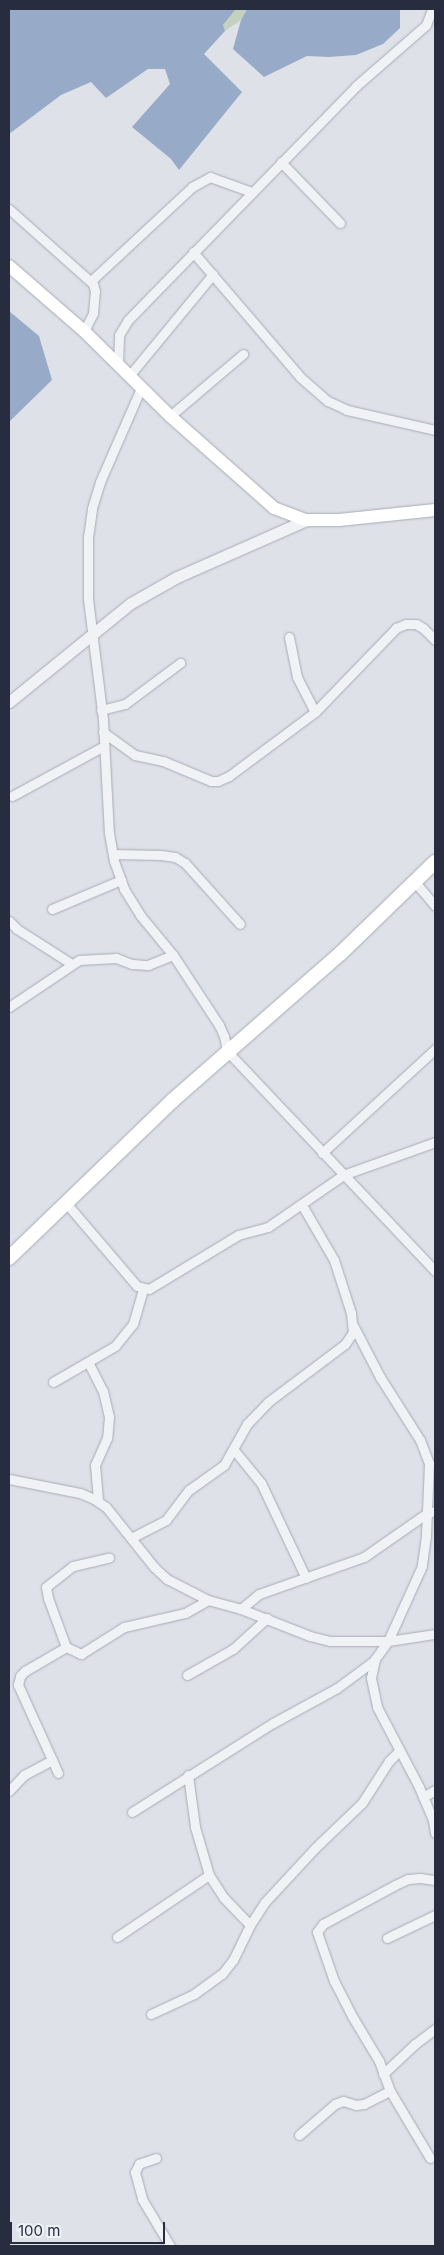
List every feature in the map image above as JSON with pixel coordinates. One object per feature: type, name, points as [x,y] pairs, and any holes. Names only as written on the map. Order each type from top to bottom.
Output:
[{"type":"main road","points":[[9,266],[84,332],[170,416],[274,508],[306,520],[339,520],[435,510]]},
{"type":"main road","points":[[9,1258],[226,1051],[341,953],[435,862]]},
{"type":"street","points":[[118,366],[118,346],[122,328],[193,252],[356,86],[426,25],[432,9]]},
{"type":"street","points":[[281,162],[340,223]]},
{"type":"street","points":[[91,282],[192,186],[202,180],[210,177],[252,192]]},
{"type":"street","points":[[9,209],[91,282],[96,291],[93,314],[84,332]]},
{"type":"street","points":[[193,252],[300,377],[328,401],[347,410],[435,430]]},
{"type":"street","points":[[129,376],[213,274]]},
{"type":"street","points":[[170,416],[243,354]]},
{"type":"street","points":[[141,388],[100,482],[92,509],[88,556],[88,599],[102,710],[109,833],[121,880],[131,902],[173,955],[219,1025],[224,1036],[226,1051],[435,1271]]},
{"type":"street","points":[[9,702],[131,603],[162,585],[306,520]]},
{"type":"street","points":[[103,732],[134,755],[163,761],[211,781],[229,776],[315,712],[396,628],[406,624],[416,624],[435,640]]},
{"type":"street","points":[[289,637],[297,678],[315,712]]},
{"type":"street","points":[[102,710],[125,704],[180,663]]},
{"type":"street","points":[[12,796],[104,746]]},
{"type":"street","points":[[113,854],[161,855],[175,857],[185,862],[240,924]]},
{"type":"street","points":[[52,909],[121,880]]},
{"type":"street","points":[[415,882],[435,906]]},
{"type":"street","points":[[9,921],[17,929],[72,964]]},
{"type":"street","points":[[9,1007],[72,964],[88,959],[116,958],[148,965],[173,955]]},
{"type":"street","points":[[322,1153],[435,1049]]},
{"type":"street","points":[[66,1203],[137,1286],[143,1289],[160,1284],[238,1236],[268,1227],[343,1175],[435,1142]]},
{"type":"street","points":[[132,1812],[273,1723],[337,1688],[375,1660],[388,1641],[422,1566],[431,1512],[429,1463],[426,1452],[380,1377],[353,1325],[330,1250],[302,1205]]},
{"type":"street","points":[[54,1382],[115,1346],[125,1335],[137,1315],[143,1289]]},
{"type":"street","points":[[131,1538],[166,1520],[184,1495],[224,1465],[247,1424],[262,1407],[345,1344],[353,1332],[353,1325]]},
{"type":"street","points":[[88,1362],[103,1391],[109,1417],[109,1432],[94,1465],[98,1502]]},
{"type":"street","points":[[234,1450],[261,1483],[306,1578]]},
{"type":"street","points":[[9,1479],[80,1493],[98,1502],[106,1507],[154,1567],[167,1579],[208,1600],[241,1609],[310,1636],[330,1641],[388,1641],[435,1634]]},
{"type":"street","points":[[241,1609],[259,1594],[364,1557],[431,1512]]},
{"type":"street","points":[[109,1558],[74,1566],[46,1587],[48,1598],[66,1647],[81,1654],[124,1627],[185,1613],[208,1600]]},
{"type":"street","points":[[187,1675],[233,1648],[267,1618]]},
{"type":"street","points":[[58,1773],[18,1685],[19,1678],[25,1670],[66,1647]]},
{"type":"street","points":[[375,1660],[371,1678],[377,1707],[423,1797],[433,1820],[435,1833]]},
{"type":"street","points":[[151,2014],[194,1994],[214,1981],[233,1960],[250,1925],[276,1890],[368,1796],[389,1761],[399,1751]]},
{"type":"street","points":[[9,1791],[24,1776],[52,1760]]},
{"type":"street","points":[[188,1775],[195,1827],[209,1874],[224,1898],[250,1925]]},
{"type":"street","points":[[423,1797],[435,1790]]},
{"type":"street","points":[[117,1937],[209,1874]]},
{"type":"street","points":[[430,2158],[390,2092],[370,2045],[334,1981],[317,1932],[323,1924],[408,1879],[435,1880]]},
{"type":"street","points":[[387,1938],[435,1915]]},
{"type":"street","points":[[383,2074],[435,2029]]},
{"type":"street","points":[[299,2135],[335,2104],[343,2101],[360,2105],[390,2092]]},
{"type":"street","points":[[156,2158],[139,2164],[135,2172],[142,2199],[170,2246]]},
{"type":"green space","points":[[236,9],[247,9],[241,20],[225,31],[223,25]]},
{"type":"water","points":[[9,9],[236,9],[223,25],[225,31],[204,54],[242,92],[179,170],[171,159],[132,127],[170,84],[165,69],[148,69],[106,98],[91,82],[61,95],[9,134]]},
{"type":"water","points":[[247,9],[400,9],[400,28],[383,44],[356,55],[307,56],[264,77],[233,49],[241,20]]},
{"type":"water","points":[[9,311],[39,336],[52,380],[9,422]]}]
